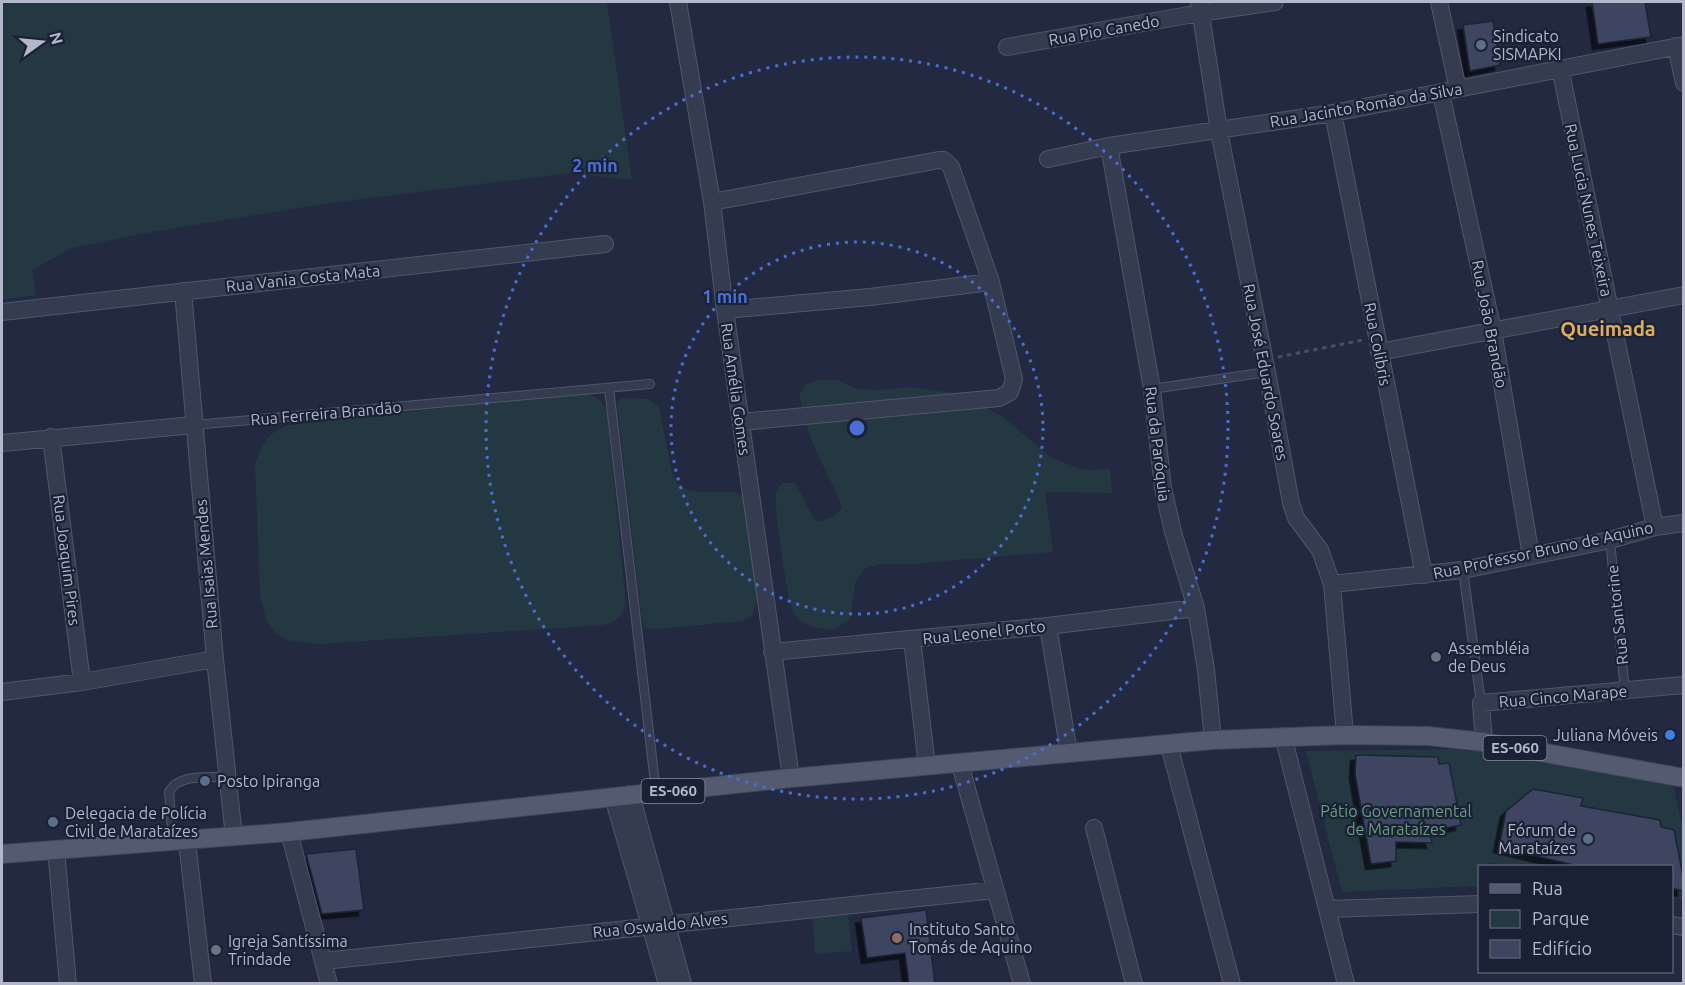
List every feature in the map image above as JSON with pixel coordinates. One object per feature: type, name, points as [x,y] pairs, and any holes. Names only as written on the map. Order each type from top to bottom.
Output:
[{"type":"main road","name":"ES-060","points":[[2,854],[289,832],[791,778],[1213,740],[1283,736],[1428,736],[1484,742],[1683,778]]},
{"type":"street","name":"Rua Amélia Gomes","points":[[678,2],[712,202],[791,778]]},
{"type":"street","name":"Rua Pio Canedo","points":[[1008,47],[1199,7],[1275,2]]},
{"type":"street","points":[[1439,2],[1458,89]]},
{"type":"street","name":"Rua José Eduardo Soares","points":[[1199,7],[1219,131],[1291,503],[1296,518],[1320,550],[1332,584],[1345,735]]},
{"type":"street","points":[[1680,46],[1683,83]]},
{"type":"street","name":"Rua Jacinto Romão da Silva","points":[[1048,159],[1109,146],[1334,113],[1680,46]]},
{"type":"street","name":"Rua Lucia Nunes Teixeira","points":[[1560,68],[1655,527]]},
{"type":"street","name":"Rua João Brandão","points":[[1441,93],[1493,332],[1531,556]]},
{"type":"street","name":"Rua Colibris","points":[[1334,113],[1424,575]]},
{"type":"street","name":"Rua da Paróquia","points":[[1109,146],[1152,389],[1158,456],[1167,511],[1196,608],[1206,670],[1213,740]]},
{"type":"street","points":[[712,202],[944,160],[951,166],[991,282],[1014,379],[1010,392],[999,398],[741,422]]},
{"type":"street","name":"Rua Vania Costa Mata","points":[[2,312],[604,244]]},
{"type":"street","points":[[725,310],[870,297],[991,282]]},
{"type":"street","name":"Rua Isaias Mendes","points":[[183,291],[226,777],[234,837]]},
{"type":"street","points":[[1378,345],[1493,332],[1683,295]]},
{"type":"street","name":"Rua Ferreira Brandão","points":[[2,443],[194,425]]},
{"type":"street","name":"Rua Joaquim Pires","points":[[51,437],[82,682]]},
{"type":"street","name":"Rua Professor Bruno de Aquino","points":[[1332,584],[1463,570],[1610,540],[1655,527],[1683,523]]},
{"type":"street","name":"Rua Leonel Porto","points":[[772,652],[1048,626],[1196,608]]},
{"type":"street","points":[[1048,626],[1069,753]]},
{"type":"street","points":[[912,639],[927,766]]},
{"type":"street","points":[[2,692],[82,682],[215,659]]},
{"type":"street","name":"Rua Cinco Marape","points":[[1484,742],[1481,704],[1683,685]]},
{"type":"street","points":[[1283,736],[1346,984]]},
{"type":"street","points":[[1169,745],[1232,984]]},
{"type":"street","points":[[960,764],[1022,984]]},
{"type":"street","points":[[622,796],[660,925],[682,984]]},
{"type":"street","points":[[1094,828],[1134,984]]},
{"type":"street","points":[[289,832],[329,984]]},
{"type":"street","points":[[180,841],[203,984]]},
{"type":"street","points":[[56,849],[68,984]]},
{"type":"street","name":"Rua Oswaldo Alves","points":[[324,961],[995,890]]},
{"type":"street","points":[[1327,909],[1478,904]]},
{"type":"street","points":[[660,925],[668,984]]},
{"type":"lane","points":[[1152,389],[1266,366]]},
{"type":"lane","name":"Rua Ferreira Brandão","points":[[194,425],[650,384]]},
{"type":"lane","points":[[609,388],[656,793]]},
{"type":"lane","name":"Rua Santorine","points":[[1610,540],[1625,691]]},
{"type":"lane","points":[[1463,570],[1481,704]]},
{"type":"lane","points":[[180,841],[170,788],[184,780],[226,777]]},
{"type":"path","points":[[1266,366],[1378,345]]},
{"type":"green space","points":[[2,2],[607,2],[632,180],[571,173],[329,203],[140,234],[72,248],[32,270],[36,295],[2,300]]},
{"type":"green space","points":[[820,380],[837,380],[855,388],[876,390],[912,387],[962,394],[1003,417],[1052,458],[1084,470],[1110,469],[1112,493],[1045,492],[1053,552],[912,564],[880,564],[864,569],[855,583],[850,619],[833,630],[807,625],[795,615],[792,608],[779,537],[776,495],[782,483],[795,483],[817,521],[837,514],[842,508],[811,437],[799,394],[806,384]]},
{"type":"green space","points":[[569,394],[592,395],[600,400],[607,411],[626,604],[623,613],[618,618],[603,625],[320,644],[289,641],[274,632],[266,619],[260,595],[255,463],[263,444],[271,435],[289,425]]},
{"type":"green space","points":[[624,398],[648,399],[659,407],[672,472],[677,483],[686,489],[730,492],[746,499],[758,598],[752,615],[743,621],[656,629],[646,628],[642,622],[617,406],[619,400]]},
{"type":"green space","name":"Pátio Governamental de Marataízes","points":[[1452,749],[1527,756],[1673,784],[1683,830],[1683,900],[1673,897],[1673,865],[1502,865],[1488,863],[1488,865],[1478,865],[1478,886],[1342,892],[1306,751]]},
{"type":"green space","points":[[848,912],[852,951],[815,954],[812,914]]},
{"type":"building","points":[[1592,2],[1645,2],[1651,37],[1598,44]]},
{"type":"building","name":"Sindicato SISMAPKI","points":[[1493,21],[1500,65],[1470,71],[1463,25]]},
{"type":"building","points":[[1356,755],[1438,757],[1439,764],[1449,763],[1461,825],[1429,831],[1432,843],[1396,842],[1396,861],[1371,864],[1355,774]]},
{"type":"building","name":"Fórum de Marataízes","points":[[1533,789],[1583,798],[1581,806],[1660,820],[1661,827],[1674,830],[1683,876],[1683,891],[1673,888],[1673,865],[1574,865],[1499,847],[1506,811]]},
{"type":"building","points":[[356,849],[364,910],[322,914],[306,854]]},
{"type":"building","points":[[926,910],[935,984],[909,984],[905,953],[867,958],[861,918]]},
{"type":"place","name":"Sindicato SISMAPKI","points":[[1481,45]]},
{"type":"place","name":"Assembléia de Deus","points":[[1436,657]]},
{"type":"place","name":"Juliana Móveis","points":[[1670,735]]},
{"type":"place","name":"Posto Ipiranga","points":[[205,781]]},
{"type":"place","name":"Delegacia de Polícia Civil de Marataízes","points":[[53,822]]},
{"type":"place","name":"Fórum de Marataízes","points":[[1588,839]]},
{"type":"place","name":"Instituto Santo Tomás de Aquino","points":[[897,938]]},
{"type":"place","name":"Igreja Santíssima Trindade","points":[[216,950]]},
{"type":"district","name":"Queimada","points":[[1608,329]]}]
